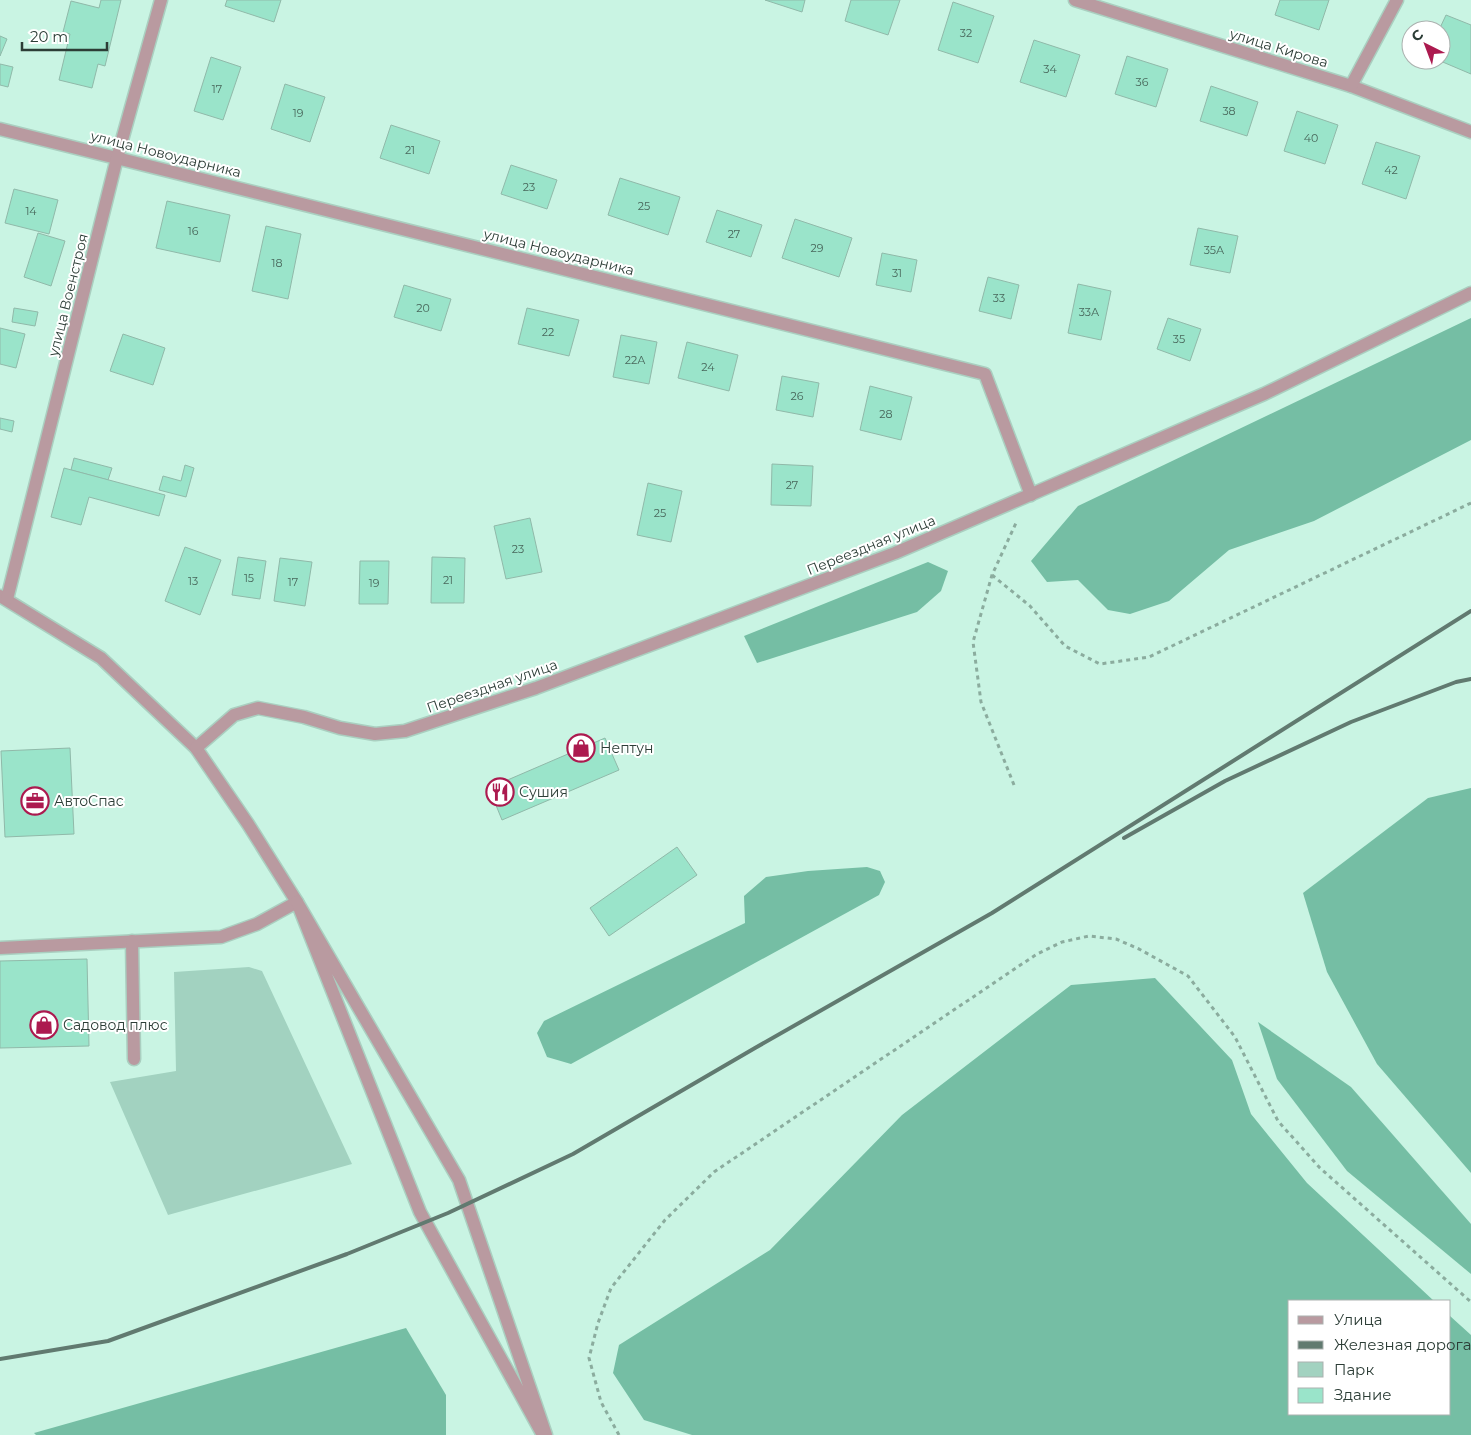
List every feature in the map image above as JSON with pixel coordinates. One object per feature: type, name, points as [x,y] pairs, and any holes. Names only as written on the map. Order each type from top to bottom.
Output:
[{"type":"street","name":"улица Военстроя","points":[[4,598],[161,0]]},
{"type":"street","name":"улица Кирова","points":[[1075,0],[1351,86],[1471,132]]},
{"type":"street","points":[[1351,86],[1397,0]]},
{"type":"street","name":"улица Новоударника","points":[[0,129],[985,374],[1030,495]]},
{"type":"street","name":"Переездная улица","points":[[196,748],[234,715],[258,708],[304,717],[340,728],[375,734],[405,731],[536,688],[885,556],[1030,495],[1264,394],[1471,293]]},
{"type":"street","points":[[4,598],[100,658],[196,748],[248,824],[297,902],[459,1180],[544,1435]]},
{"type":"street","points":[[0,948],[221,937],[258,924],[297,902]]},
{"type":"street","points":[[297,902],[420,1212],[544,1435]]},
{"type":"street","points":[[132,941],[134,1060]]},
{"type":"path","points":[[1014,785],[981,702],[973,642],[992,575],[1030,495]]},
{"type":"path","points":[[992,575],[1030,606],[1065,646],[1100,664],[1149,658],[1471,503]]},
{"type":"path","points":[[619,1435],[601,1402],[589,1358],[598,1323],[611,1288],[665,1220],[714,1172],[1013,970],[1037,954],[1062,942],[1089,936],[1116,939],[1139,948],[1188,976],[1235,1037],[1278,1121],[1320,1168],[1471,1302]]},
{"type":"green space","points":[[1471,318],[1471,440],[1314,521],[1229,550],[1169,601],[1130,614],[1108,610],[1078,580],[1047,582],[1031,561],[1078,506]]},
{"type":"green space","points":[[928,562],[948,571],[941,591],[917,612],[757,663],[744,636]]},
{"type":"green space","points":[[1471,788],[1471,1173],[1377,1064],[1327,972],[1303,893],[1428,798]]},
{"type":"green space","points":[[867,867],[880,871],[885,882],[879,895],[571,1064],[547,1057],[537,1033],[544,1021],[745,923],[744,896],[766,877],[808,871]]},
{"type":"green space","points":[[249,967],[262,971],[352,1164],[168,1215],[110,1082],[176,1071],[174,972]]},
{"type":"green space","points":[[1155,978],[1232,1060],[1251,1114],[1307,1183],[1433,1300],[1288,1300],[1288,1415],[1451,1415],[1451,1317],[1471,1335],[1471,1435],[692,1435],[644,1420],[613,1373],[619,1345],[770,1250],[902,1115],[1071,985]]},
{"type":"green space","points":[[1258,1022],[1351,1087],[1471,1224],[1471,1274],[1347,1171],[1277,1079]]},
{"type":"green space","points":[[406,1328],[446,1395],[446,1435],[36,1435],[34,1433]]},
{"type":"building","points":[[101,0],[121,0],[105,66],[98,64],[92,88],[59,80],[70,34],[63,32],[71,1],[99,8]]},
{"type":"building","points":[[227,0],[281,0],[274,22],[225,6]]},
{"type":"building","points":[[765,0],[805,0],[802,12]]},
{"type":"building","points":[[851,0],[900,0],[888,35],[845,21]]},
{"type":"building","points":[[1280,0],[1329,0],[1319,30],[1275,15]]},
{"type":"building","points":[[953,2],[994,16],[978,63],[938,50]]},
{"type":"building","points":[[1446,15],[1471,25],[1471,74],[1451,66],[1451,20],[1444,20]]},
{"type":"building","points":[[0,36],[7,39],[0,56]]},
{"type":"building","points":[[1034,40],[1080,55],[1066,97],[1020,82]]},
{"type":"building","points":[[1127,56],[1168,69],[1156,107],[1115,94]]},
{"type":"building","points":[[211,57],[241,67],[223,120],[194,111]]},
{"type":"building","points":[[0,64],[13,67],[8,87],[0,85]]},
{"type":"building","points":[[285,84],[325,97],[310,142],[271,129]]},
{"type":"building","points":[[1211,86],[1258,102],[1247,136],[1200,121]]},
{"type":"building","points":[[1297,111],[1338,125],[1325,164],[1284,151]]},
{"type":"building","points":[[391,125],[440,141],[429,174],[380,158]]},
{"type":"building","points":[[1376,142],[1420,156],[1406,199],[1362,184]]},
{"type":"building","points":[[511,165],[557,180],[547,209],[501,194]]},
{"type":"building","points":[[620,178],[680,197],[668,235],[608,215]]},
{"type":"building","points":[[14,189],[58,200],[49,234],[5,223]]},
{"type":"building","points":[[167,201],[230,215],[220,262],[156,248]]},
{"type":"building","points":[[717,210],[762,225],[751,257],[706,242]]},
{"type":"building","points":[[795,219],[852,238],[839,277],[782,258]]},
{"type":"building","points":[[266,226],[301,234],[288,299],[252,291]]},
{"type":"building","points":[[1198,228],[1238,236],[1230,273],[1190,265]]},
{"type":"building","points":[[38,233],[65,241],[51,286],[24,277]]},
{"type":"building","points":[[882,253],[917,260],[911,292],[876,285]]},
{"type":"building","points":[[988,277],[1019,285],[1011,319],[979,311]]},
{"type":"building","points":[[1078,284],[1111,291],[1101,340],[1068,333]]},
{"type":"building","points":[[404,285],[451,299],[441,331],[394,317]]},
{"type":"building","points":[[14,308],[38,312],[35,326],[12,322]]},
{"type":"building","points":[[527,308],[579,320],[569,356],[518,344]]},
{"type":"building","points":[[1168,318],[1201,329],[1190,361],[1157,349]]},
{"type":"building","points":[[0,328],[25,334],[16,368],[0,364]]},
{"type":"building","points":[[123,334],[165,348],[153,385],[110,371]]},
{"type":"building","points":[[621,335],[657,342],[649,384],[613,377]]},
{"type":"building","points":[[687,342],[738,355],[729,391],[678,378]]},
{"type":"building","points":[[782,376],[819,383],[813,417],[776,410]]},
{"type":"building","points":[[870,386],[912,397],[901,440],[860,430]]},
{"type":"building","points":[[0,418],[14,421],[12,432],[0,429]]},
{"type":"building","points":[[74,458],[112,468],[108,480],[71,470]]},
{"type":"building","points":[[772,464],[813,466],[811,506],[771,505]]},
{"type":"building","points":[[185,465],[194,468],[186,497],[159,490],[163,476],[181,481]]},
{"type":"building","points":[[64,468],[165,495],[159,516],[89,497],[81,525],[51,517]]},
{"type":"building","points":[[648,483],[682,491],[671,542],[637,535]]},
{"type":"building","points":[[530,518],[542,572],[506,579],[494,526]]},
{"type":"building","points":[[185,547],[221,560],[200,615],[165,601]]},
{"type":"building","points":[[238,557],[266,561],[260,599],[232,595]]},
{"type":"building","points":[[432,557],[465,558],[464,603],[431,603]]},
{"type":"building","points":[[280,558],[312,562],[305,606],[274,601]]},
{"type":"building","points":[[360,561],[389,561],[388,604],[359,604]]},
{"type":"building","points":[[605,738],[619,770],[502,820],[489,788]]},
{"type":"building","points":[[70,748],[74,834],[5,837],[1,751]]},
{"type":"building","points":[[677,847],[697,875],[609,936],[590,908]]},
{"type":"building","name":"Садовод плюс","points":[[87,959],[89,1046],[0,1048],[0,961]]},
{"type":"railway","points":[[0,1359],[108,1341],[347,1254],[448,1213],[573,1154],[992,913],[1471,611]]},
{"type":"railway","points":[[1124,838],[1225,781],[1351,722],[1456,682],[1471,679]]},
{"type":"place","name":"Нептун","points":[[581,748]]},
{"type":"place","name":"Сушия","points":[[500,792]]},
{"type":"place","name":"АвтоСпас","points":[[35,801]]},
{"type":"place","name":"Садовод плюс","points":[[44,1025]]}]
